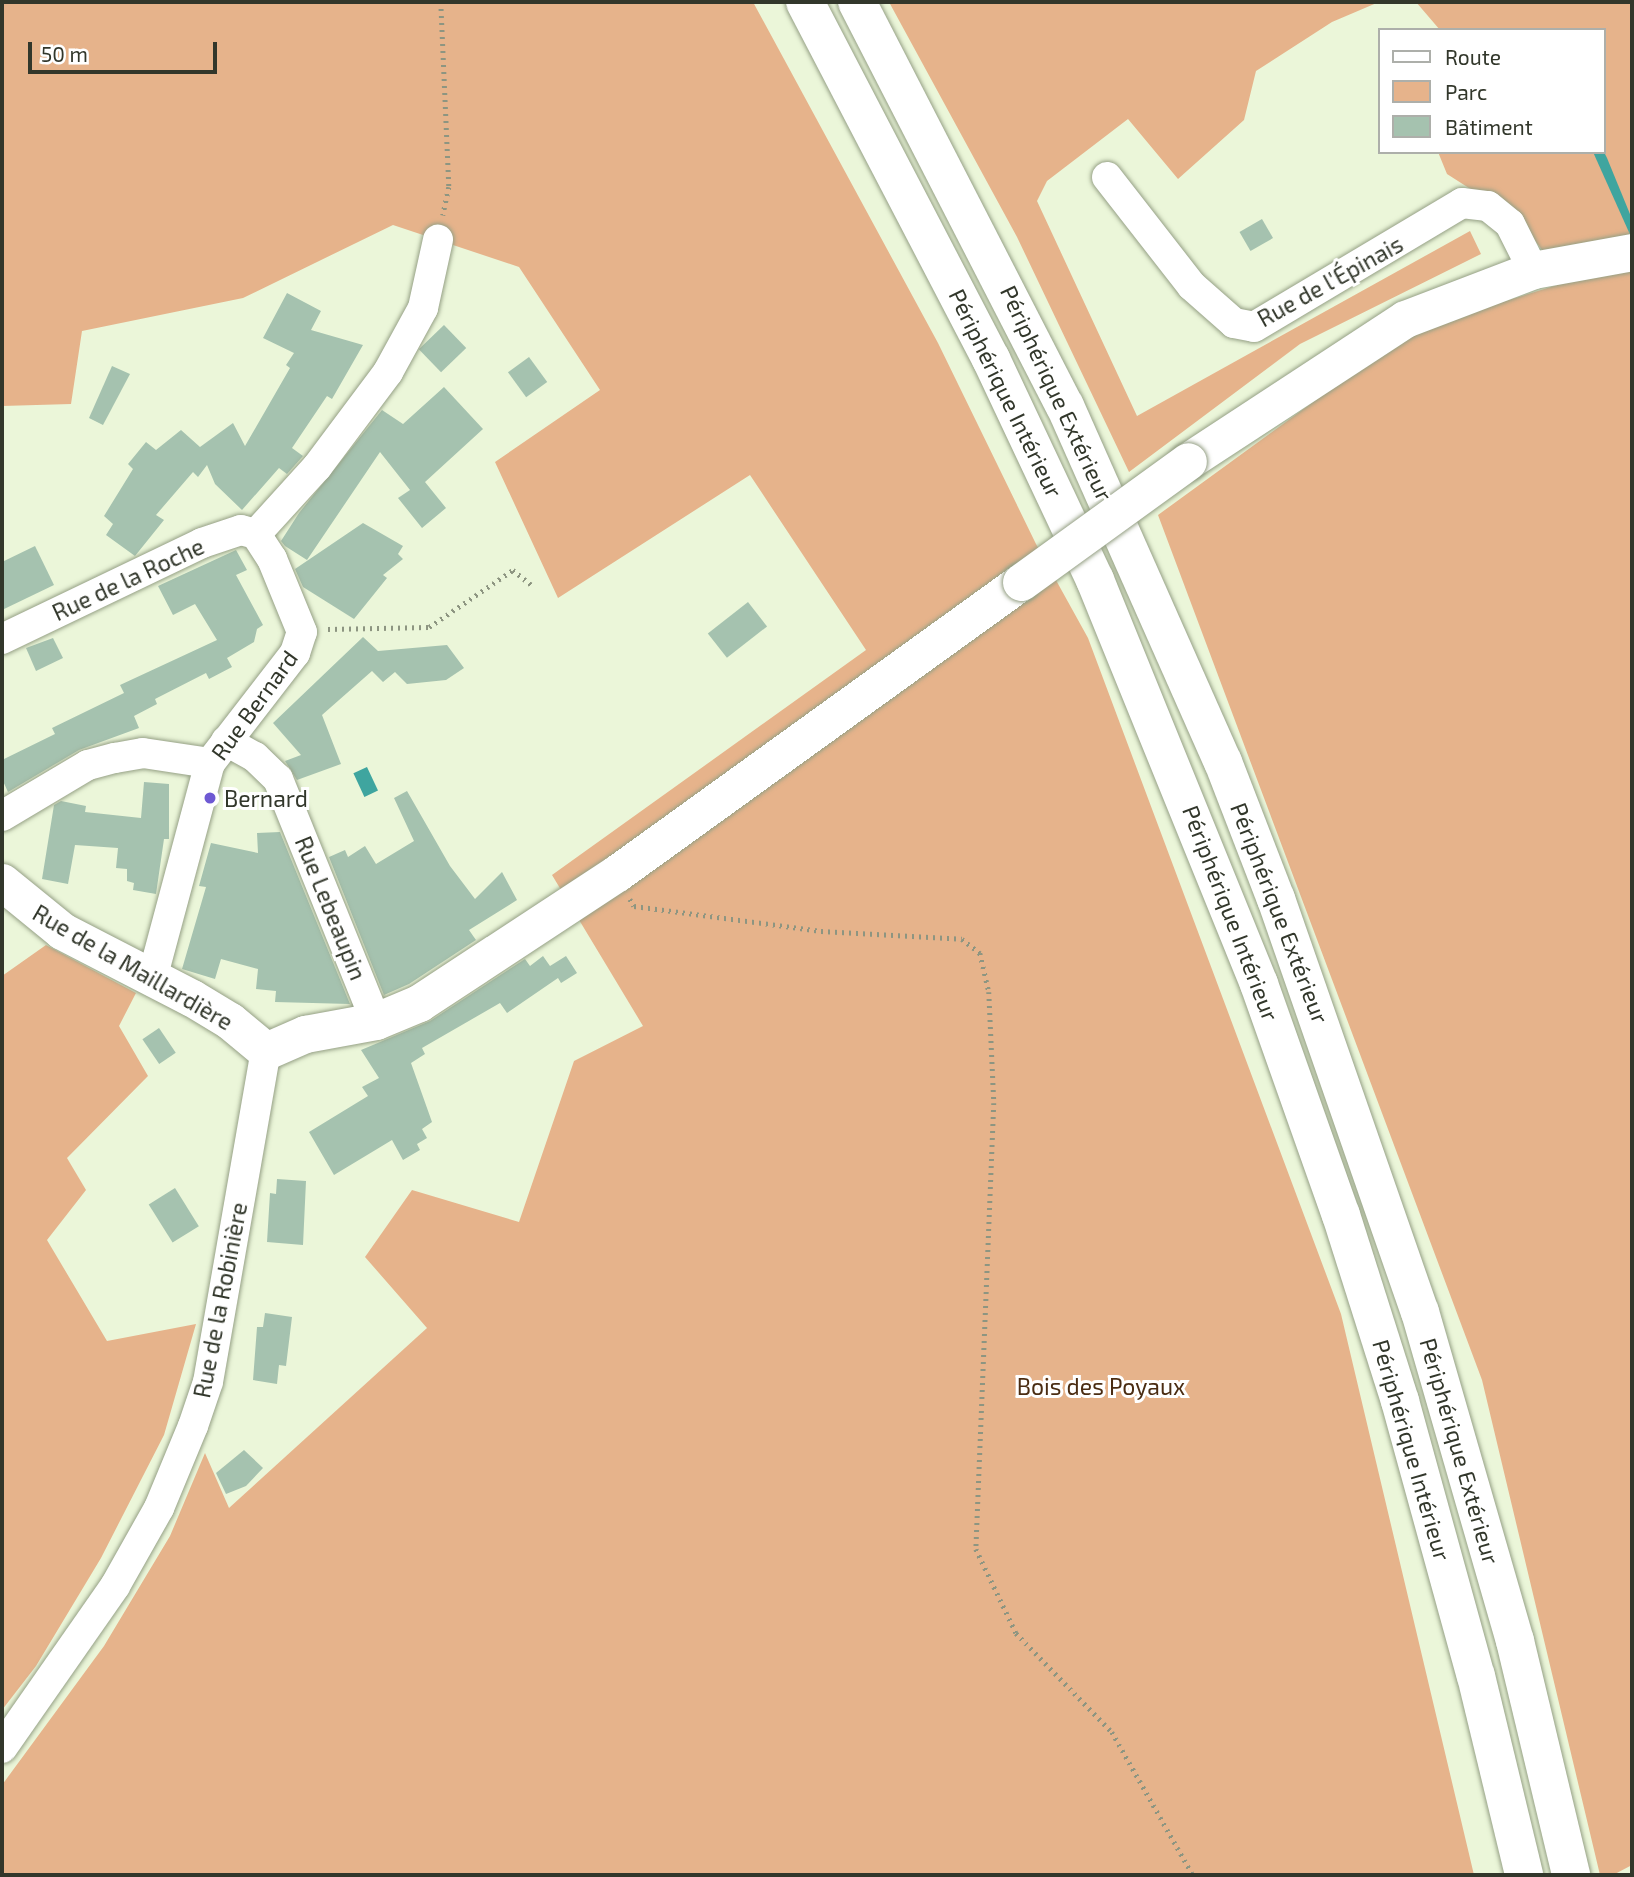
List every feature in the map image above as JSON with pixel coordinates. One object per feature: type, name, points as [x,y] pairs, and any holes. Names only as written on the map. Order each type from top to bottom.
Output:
[{"type":"highway","name":"Périphérique Intérieur","points":[[805,2],[1018,416],[1150,709],[1239,932],[1329,1180],[1400,1401],[1476,1676],[1524,1875]]},
{"type":"highway","name":"Périphérique Extérieur","points":[[857,2],[1065,406],[1223,762],[1276,900],[1375,1174],[1463,1455],[1515,1642],[1571,1875]]},
{"type":"street","name":"Rue de l'Épinais","points":[[1107,177],[1192,286],[1234,323],[1254,327],[1462,203],[1488,206],[1510,224],[1533,270]]},
{"type":"street","points":[[256,534],[317,467],[388,373],[423,308],[438,240]]},
{"type":"street","points":[[266,1051],[305,1034],[376,1021],[419,1003],[617,873],[1188,461],[1405,319],[1533,270],[1632,252]]},
{"type":"street","name":"Rue de la Roche","points":[[2,639],[202,543],[241,530],[256,534]]},
{"type":"street","name":"Rue Bernard","points":[[152,979],[218,752],[295,653],[302,632],[272,559],[256,534]]},
{"type":"street","name":"Rue Lebeaupin","points":[[2,816],[88,765],[106,760],[143,753],[218,752],[256,757],[278,779],[376,1021]]},
{"type":"street","name":"Rue de la Maillardière","points":[[2,882],[62,931],[230,1021],[266,1051]]},
{"type":"street","name":"Rue de la Robinière","points":[[2,1748],[116,1586],[159,1508],[193,1426],[208,1382],[266,1051]]},
{"type":"path","points":[[438,240],[449,187],[441,2]]},
{"type":"path","points":[[302,632],[361,625],[429,627],[513,570],[533,586]]},
{"type":"path","points":[[617,873],[634,906],[821,931],[953,938],[980,953],[989,992],[994,1103],[976,1549],[1016,1633],[1112,1732],[1193,1875]]},
{"type":"green space","name":"Bois des Poyaux","points":[[2,2],[753,2],[938,343],[1036,544],[1088,638],[1341,1314],[1474,1875],[2,1875],[2,1785],[104,1646],[170,1536],[205,1453],[229,1508],[427,1328],[365,1257],[412,1190],[519,1222],[574,1061],[643,1026],[552,875],[866,650],[750,475],[558,598],[495,462],[600,390],[519,267],[393,225],[243,298],[82,331],[71,404],[2,406]]},
{"type":"green space","points":[[889,2],[1379,2],[1332,22],[1256,71],[1244,120],[1178,179],[1128,119],[1047,181],[1037,201],[1137,416],[1470,231],[1481,254],[1300,344],[1129,472],[1017,237]]},
{"type":"green space","points":[[1416,2],[1632,2],[1632,1865],[1613,1875],[1600,1875],[1482,1380],[1158,515],[1412,330],[1567,282],[1519,220],[1447,174],[1439,154],[1606,154],[1606,28],[1438,28]]},
{"type":"green space","points":[[46,945],[136,993],[119,1026],[148,1076],[67,1158],[86,1190],[47,1240],[107,1341],[196,1324],[164,1435],[101,1558],[36,1666],[2,1710],[2,976]]},
{"type":"water","points":[[1594,154],[1605,154],[1607,158],[1632,219],[1632,239]]},
{"type":"water","points":[[367,767],[378,791],[364,797],[353,773]]},
{"type":"building","points":[[1262,219],[1273,238],[1250,251],[1239,232]]},
{"type":"building","points":[[287,293],[321,311],[311,330],[363,345],[332,399],[327,396],[292,448],[303,456],[287,474],[279,468],[242,510],[215,484],[207,465],[198,477],[193,472],[156,515],[164,520],[135,556],[106,535],[113,524],[104,516],[133,469],[128,464],[146,442],[156,450],[181,430],[200,447],[233,423],[245,446],[290,368],[286,365],[294,353],[263,338]]},
{"type":"building","points":[[444,325],[466,348],[441,372],[419,349]]},
{"type":"building","points":[[529,357],[547,382],[526,397],[508,372]]},
{"type":"building","points":[[112,366],[130,374],[103,425],[89,418]]},
{"type":"building","points":[[444,387],[483,429],[425,482],[446,508],[422,528],[398,498],[410,490],[380,452],[307,560],[285,546],[281,541],[299,513],[382,410],[403,424]]},
{"type":"building","points":[[363,523],[403,546],[398,554],[403,559],[383,575],[387,578],[354,619],[303,587],[295,569]]},
{"type":"building","points":[[35,546],[54,585],[2,610],[2,562]]},
{"type":"building","points":[[236,550],[247,570],[236,575],[263,625],[257,629],[254,642],[227,658],[232,667],[209,679],[206,673],[155,699],[157,704],[134,716],[139,728],[79,750],[8,792],[2,779],[2,760],[55,734],[52,728],[124,693],[120,685],[217,640],[195,604],[173,615],[158,586]]},
{"type":"building","points":[[748,602],[767,626],[727,658],[708,633]]},
{"type":"building","points":[[363,637],[378,651],[447,645],[464,668],[446,680],[407,684],[395,672],[383,682],[372,671],[322,715],[341,764],[297,780],[285,761],[301,755],[273,723]]},
{"type":"building","points":[[53,638],[63,658],[36,671],[26,648]]},
{"type":"building","points":[[144,782],[169,784],[169,839],[164,839],[156,894],[133,890],[134,883],[127,881],[127,869],[116,868],[118,848],[75,845],[68,884],[42,879],[54,805],[61,801],[86,806],[85,812],[141,818]]},
{"type":"building","points":[[407,791],[450,866],[475,899],[502,872],[517,900],[469,930],[476,940],[409,984],[384,995],[329,857],[345,850],[348,857],[365,846],[376,864],[414,841],[394,798]]},
{"type":"building","points":[[280,832],[350,1004],[275,1002],[276,991],[256,989],[258,969],[221,959],[215,979],[182,969],[206,887],[199,886],[211,843],[258,853],[257,833]]},
{"type":"building","points":[[543,956],[550,966],[566,956],[577,973],[561,983],[558,978],[507,1013],[500,1003],[422,1048],[425,1054],[411,1063],[432,1122],[422,1129],[427,1138],[417,1144],[420,1150],[403,1160],[392,1140],[334,1175],[309,1132],[368,1096],[362,1087],[379,1078],[361,1050],[430,1021],[525,959],[530,966]]},
{"type":"building","points":[[159,1028],[176,1053],[159,1064],[142,1039]]},
{"type":"building","points":[[277,1179],[306,1181],[303,1245],[267,1242],[270,1193],[276,1194]]},
{"type":"building","points":[[175,1188],[199,1226],[173,1243],[149,1204]]},
{"type":"building","points":[[265,1313],[292,1317],[286,1366],[279,1365],[277,1384],[253,1380],[257,1327],[263,1327]]},
{"type":"building","points":[[244,1450],[263,1468],[246,1486],[226,1494],[216,1473]]},
{"type":"place","name":"Bernard","points":[[210,798]]}]
